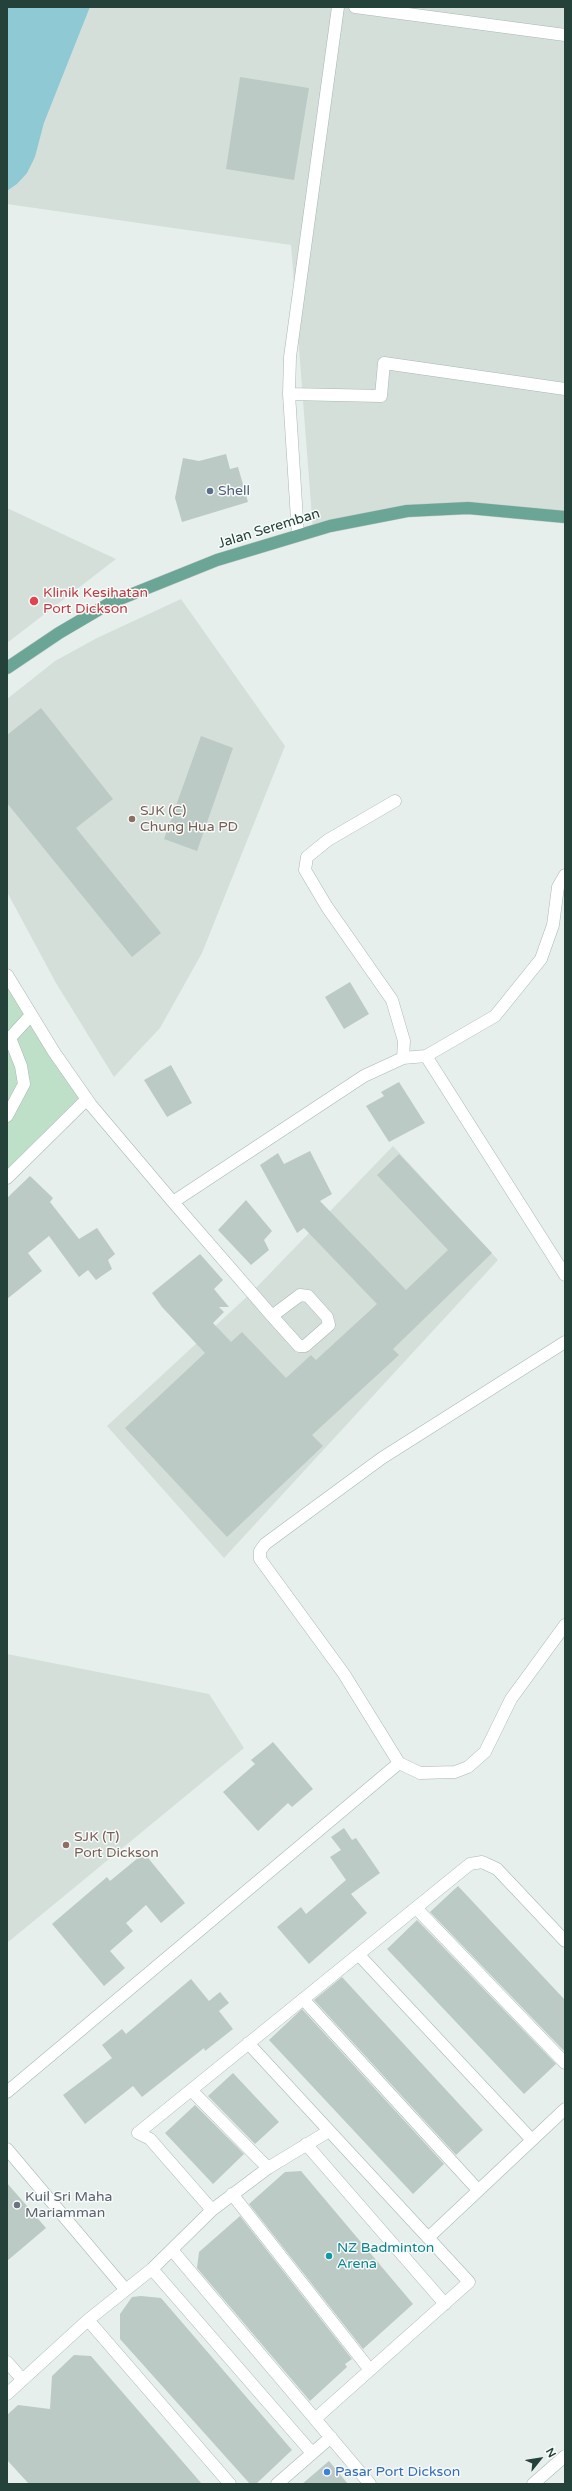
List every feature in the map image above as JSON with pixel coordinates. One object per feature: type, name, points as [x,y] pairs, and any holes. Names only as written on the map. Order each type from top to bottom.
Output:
[{"type":"main road","name":"Jalan Seremban","points":[[7,668],[59,633],[110,603],[217,560],[298,535],[357,519],[407,511],[468,508],[565,517]]},
{"type":"street","points":[[298,535],[290,394],[290,357],[338,7]]},
{"type":"street","points":[[355,7],[565,35]]},
{"type":"street","points":[[290,394],[381,396],[384,363],[565,389]]},
{"type":"street","points":[[395,801],[328,840],[307,858],[305,870],[327,907],[392,1000],[404,1041],[403,1058]]},
{"type":"street","points":[[173,1202],[364,1076],[403,1058],[426,1056],[495,1016],[541,959],[553,925],[558,888],[565,875]]},
{"type":"street","points":[[7,975],[31,1015],[87,1099],[173,1202],[272,1316],[299,1346],[306,1346],[329,1325],[327,1317],[308,1296],[300,1295],[272,1316]]},
{"type":"street","points":[[7,1116],[24,1084],[21,1066],[10,1038],[31,1015]]},
{"type":"street","points":[[426,1056],[565,1275]]},
{"type":"street","points":[[7,1178],[87,1099]]},
{"type":"street","points":[[565,1342],[382,1458],[265,1544],[260,1551],[260,1559],[344,1674],[399,1763],[420,1772],[455,1772],[468,1767],[485,1752],[511,1699],[565,1625]]},
{"type":"street","points":[[7,2092],[399,1763]]},
{"type":"street","points":[[212,2210],[150,2139],[138,2133],[470,1864],[482,1862],[497,1869],[565,1940]]},
{"type":"street","points":[[416,1908],[565,2063]]},
{"type":"street","points":[[359,1955],[531,2139]]},
{"type":"street","points":[[303,1999],[478,2190]]},
{"type":"street","points":[[248,2043],[469,2282],[315,2419]]},
{"type":"street","points":[[191,2090],[268,2168]]},
{"type":"street","points":[[429,2237],[565,2108]]},
{"type":"street","points":[[7,2394],[88,2320],[152,2269],[212,2210],[268,2168],[330,2131]]},
{"type":"street","points":[[306,2144],[445,2304]]},
{"type":"street","points":[[7,2148],[125,2289]]},
{"type":"street","points":[[232,2194],[370,2370]]},
{"type":"street","points":[[172,2250],[370,2484]]},
{"type":"street","points":[[152,2269],[312,2453]]},
{"type":"street","points":[[88,2320],[230,2484]]},
{"type":"street","points":[[7,2362],[22,2379]]},
{"type":"street","points":[[277,2484],[330,2437]]},
{"type":"street","points":[[533,2484],[565,2456]]},
{"type":"shaded area","points":[[90,7],[565,7],[565,517],[468,508],[313,530],[291,245],[7,204],[7,191],[17,184],[35,157],[44,123]]},
{"type":"shaded area","name":"Klinik Kesihatan Port Dickson","points":[[7,508],[116,559],[7,643]]},
{"type":"shaded area","name":"SJK (C) Chung Hua PD","points":[[181,599],[285,746],[202,953],[160,1028],[114,1077],[56,983],[7,892],[7,699],[55,661],[97,638]]},
{"type":"shaded area","points":[[393,1146],[498,1260],[224,1558],[107,1426],[252,1292]]},
{"type":"shaded area","name":"SJK (T) Port Dickson","points":[[7,1654],[209,1694],[244,1748],[7,1943]]},
{"type":"green space","points":[[7,987],[79,1098],[7,1182]]},
{"type":"water","points":[[7,7],[90,7],[44,123],[35,157],[27,173],[17,184],[7,191]]},
{"type":"building","points":[[240,77],[309,88],[294,180],[226,169]]},
{"type":"building","points":[[226,454],[230,469],[238,467],[248,502],[182,522],[175,498],[183,458],[199,461]]},
{"type":"building","points":[[41,708],[113,799],[76,828],[161,933],[132,957],[7,803],[7,735]]},
{"type":"building","points":[[201,736],[233,748],[197,851],[164,839]]},
{"type":"building","points":[[350,982],[369,1014],[344,1029],[325,997]]},
{"type":"building","points":[[171,1065],[192,1103],[167,1117],[144,1080]]},
{"type":"building","points":[[399,1082],[425,1123],[389,1142],[366,1106],[384,1096],[381,1092]]},
{"type":"building","points":[[310,1151],[332,1194],[320,1201],[406,1290],[448,1250],[377,1175],[399,1154],[492,1253],[393,1349],[399,1355],[312,1435],[323,1446],[227,1537],[125,1428],[205,1353],[162,1307],[152,1293],[200,1254],[223,1280],[214,1289],[229,1307],[219,1307],[224,1312],[213,1323],[231,1342],[242,1332],[286,1378],[311,1355],[316,1360],[377,1304],[304,1228],[297,1233],[260,1165],[278,1153],[284,1164]]},
{"type":"building","points":[[30,1176],[53,1198],[50,1202],[79,1239],[97,1228],[115,1254],[108,1260],[112,1269],[96,1280],[88,1270],[79,1277],[49,1236],[28,1253],[42,1271],[7,1299],[7,1198]]},
{"type":"building","points":[[246,1200],[272,1231],[264,1240],[269,1250],[251,1265],[218,1230]]},
{"type":"building","points":[[273,1742],[313,1789],[292,1807],[288,1803],[258,1831],[223,1792],[255,1764],[251,1760]]},
{"type":"building","points":[[344,1828],[352,1840],[356,1838],[380,1873],[351,1894],[367,1913],[309,1964],[277,1927],[301,1907],[306,1914],[346,1880],[330,1857],[341,1850],[331,1837]]},
{"type":"building","points":[[144,1853],[185,1903],[161,1923],[146,1905],[126,1923],[133,1931],[110,1951],[125,1968],[104,1986],[52,1924],[107,1877],[110,1881]]},
{"type":"building","points":[[458,1886],[565,2000],[565,2052],[430,1912]]},
{"type":"building","points":[[417,1920],[556,2064],[524,2094],[387,1949]]},
{"type":"building","points":[[342,1977],[483,2130],[456,2155],[314,2000]]},
{"type":"building","points":[[191,1979],[209,2001],[220,1992],[229,2003],[219,2011],[233,2029],[205,2051],[204,2048],[142,2097],[133,2086],[85,2124],[63,2095],[112,2058],[102,2045],[122,2029],[126,2034]]},
{"type":"building","points":[[302,2009],[444,2164],[413,2194],[269,2040]]},
{"type":"building","points":[[233,2073],[279,2122],[255,2144],[208,2096]]},
{"type":"building","points":[[195,2105],[244,2154],[213,2184],[165,2133]]},
{"type":"building","name":"NZ Badminton Arena","points":[[301,2171],[413,2304],[363,2349],[249,2204],[285,2172]]},
{"type":"building","name":"Kuil Sri Maha Mariamman","points":[[7,2183],[46,2228],[7,2261]]},
{"type":"building","points":[[240,2216],[352,2359],[345,2364],[347,2367],[310,2401],[197,2268],[199,2252]]},
{"type":"building","points":[[141,2296],[161,2298],[292,2450],[256,2484],[250,2484],[120,2339],[120,2314],[132,2297]]},
{"type":"building","points":[[74,2355],[91,2356],[202,2484],[29,2484],[7,2460],[7,2415],[18,2405],[50,2409],[52,2376]]},
{"type":"building","name":"Pasar Port Dickson","points":[[329,2461],[348,2484],[302,2484]]},
{"type":"place","name":"Shell","points":[[210,491]]},
{"type":"place","name":"Klinik Kesihatan Port Dickson","points":[[34,601]]},
{"type":"place","name":"SJK (C) Chung Hua PD","points":[[132,819]]},
{"type":"place","name":"SJK (T) Port Dickson","points":[[66,1845]]},
{"type":"place","name":"Kuil Sri Maha Mariamman","points":[[17,2205]]},
{"type":"place","name":"NZ Badminton Arena","points":[[329,2256]]},
{"type":"place","name":"Pasar Port Dickson","points":[[327,2472]]}]
